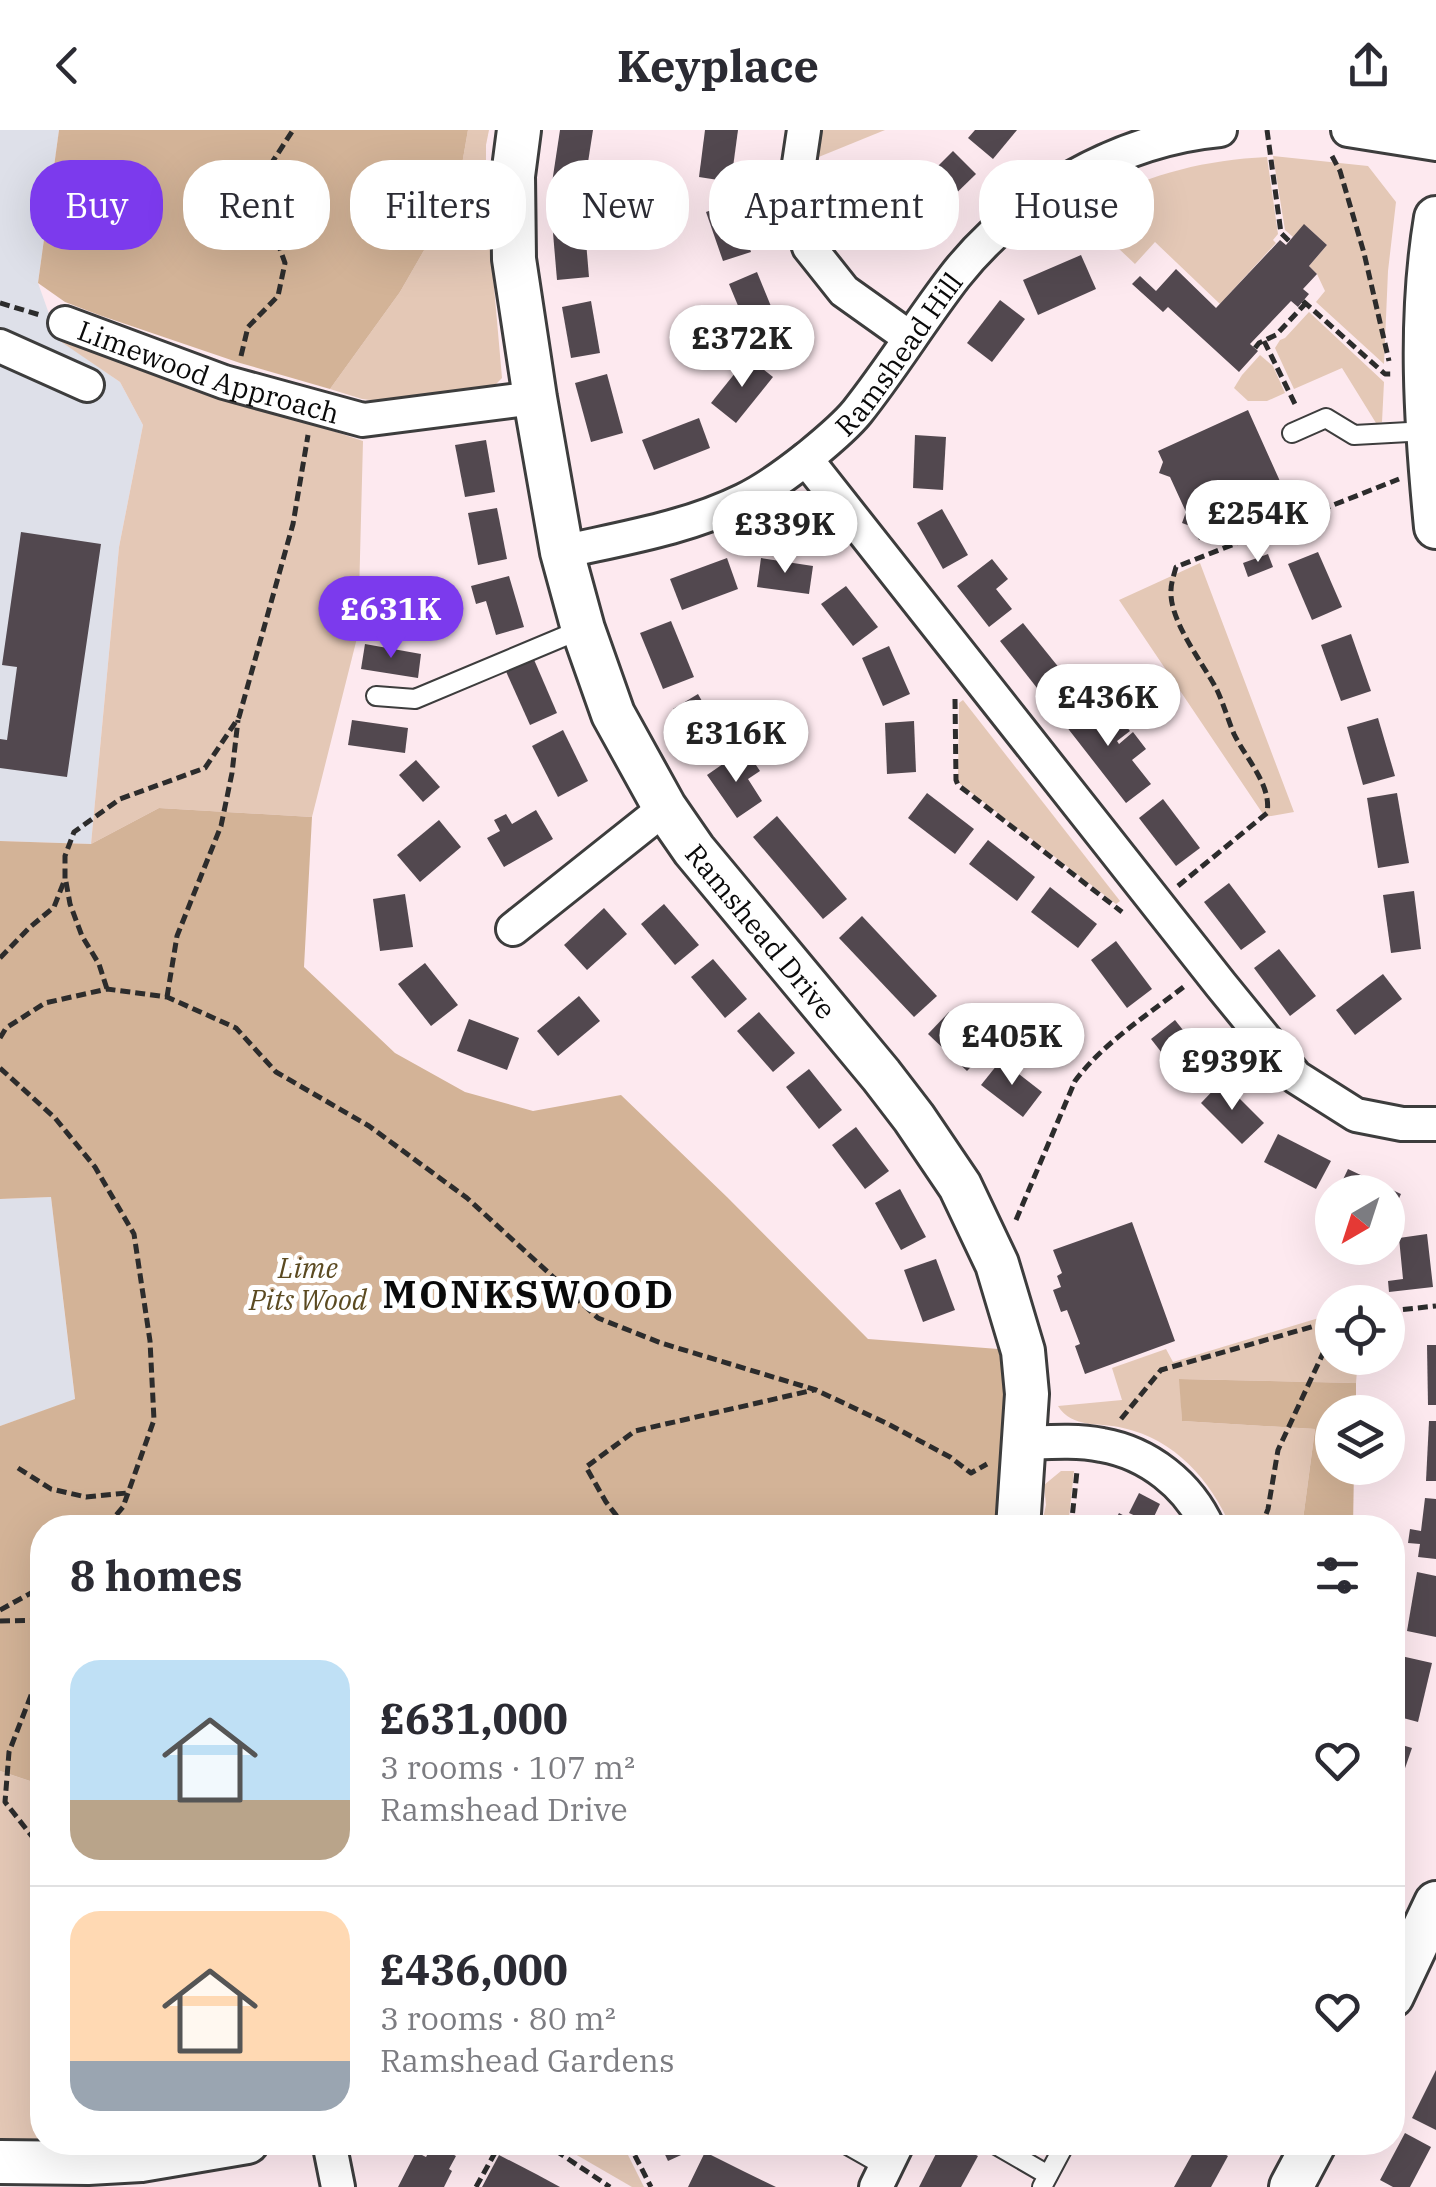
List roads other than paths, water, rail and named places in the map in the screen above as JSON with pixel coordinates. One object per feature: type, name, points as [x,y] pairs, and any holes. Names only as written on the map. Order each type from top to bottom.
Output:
[{"type":"street","name":"Ramshead Drive","points":[[519,130],[513,176],[514,259],[535,398],[562,552],[583,629],[613,714],[665,808],[694,850],[914,1118],[960,1186],[997,1264],[1023,1351],[1028,1394],[1019,1515]]},
{"type":"street","points":[[804,130],[797,210],[809,247],[844,292],[910,338]]},
{"type":"street","name":"Ramshead Hill","points":[[562,552],[676,527],[746,500],[806,458],[855,414],[956,274],[1003,223],[1072,176],[1183,133],[1220,130]]},
{"type":"street","points":[[1337,137],[1436,144]]},
{"type":"street","points":[[1436,218],[1426,330],[1429,449],[1436,526]]},
{"type":"street","name":"Limewood Approach","points":[[65,323],[233,385],[363,420],[535,398]]},
{"type":"street","name":"Limewood Approach","points":[[0,346],[87,385]]},
{"type":"street","points":[[806,458],[1296,1077],[1356,1115],[1402,1124],[1436,1124]]},
{"type":"street","points":[[513,929],[665,808]]},
{"type":"street","points":[[1024,1443],[1090,1443],[1130,1452],[1166,1472],[1194,1500],[1202,1515]]},
{"type":"street","points":[[1405,1968],[1436,1902]]},
{"type":"street","points":[[0,2162],[88,2163],[170,2155]]},
{"type":"street","points":[[332,2155],[338,2187]]},
{"type":"street","points":[[1291,2187],[1308,2155]]},
{"type":"lane","points":[[1299,430],[1326,418],[1354,435],[1429,449]]},
{"type":"lane","points":[[376,696],[414,698],[583,629]]},
{"type":"lane","points":[[1010,2155],[1045,2181],[1059,2155]]},
{"type":"district","name":"MONKSWOOD","points":[[529,1293]]},
{"type":"park label","name":"Lime Pits Wood","points":[[308,1283]]}]
